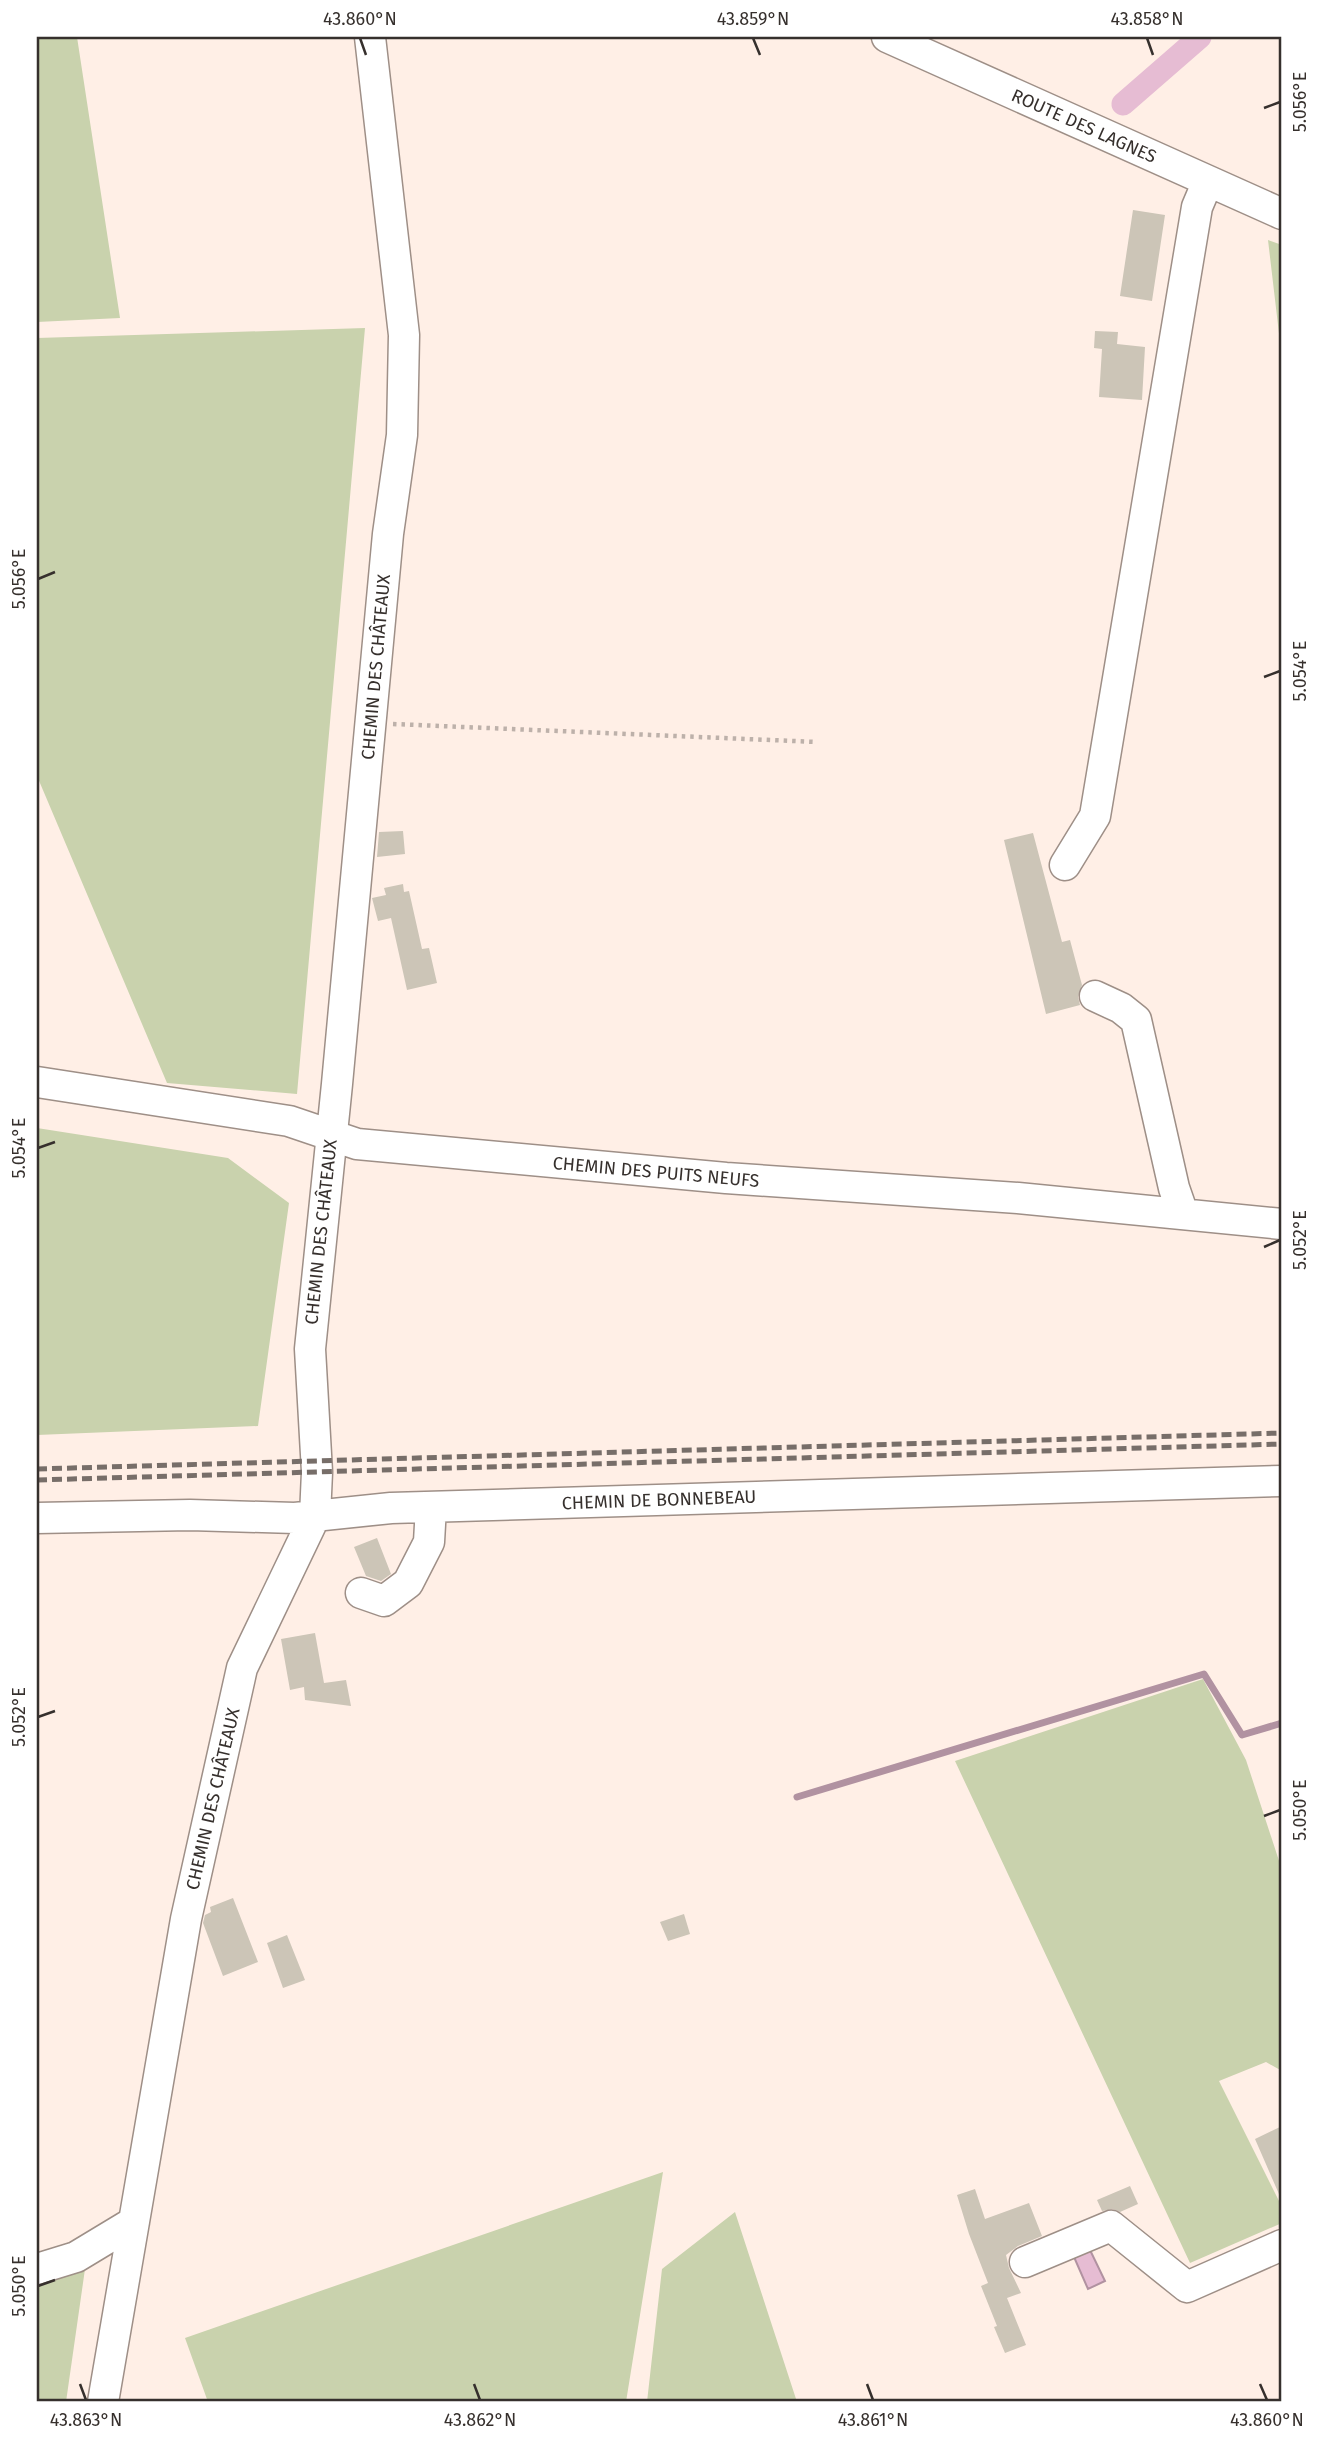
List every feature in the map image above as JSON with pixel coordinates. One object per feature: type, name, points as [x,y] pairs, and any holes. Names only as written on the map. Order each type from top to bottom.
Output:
[{"type":"street","name":"CHEMIN DES CHÂTEAUX","points":[[103,2402],[186,1919],[242,1668],[315,1516],[317,1472],[310,1349],[330,1136],[339,1070],[388,534],[402,435],[404,335],[370,37]]},
{"type":"street","name":"ROUTE DES LAGNES","points":[[887,37],[1282,214]]},
{"type":"street","points":[[1065,865],[1095,816],[1197,207],[1208,181]]},
{"type":"street","points":[[1095,996],[1121,1008],[1136,1020],[1182,1214]]},
{"type":"street","name":"CHEMIN DES PUITS NEUFS","points":[[37,1082],[289,1121],[357,1144],[726,1178],[1018,1198],[1282,1224]]},
{"type":"street","name":"CHEMIN DE BONNEBEAU","points":[[37,1518],[190,1515],[295,1518],[391,1508],[1282,1481]]},
{"type":"street","points":[[361,1593],[384,1601],[408,1583],[429,1542],[431,1507]]},
{"type":"street","points":[[37,2269],[76,2258],[134,2222]]},
{"type":"street","points":[[1025,2262],[1111,2226],[1187,2287],[1282,2245]]},
{"type":"path","points":[[371,723],[817,742]]},
{"type":"green space","points":[[37,37],[77,37],[120,318],[37,322]]},
{"type":"green space","points":[[1268,240],[1282,245],[1282,359]]},
{"type":"green space","points":[[365,328],[297,1094],[167,1083],[37,776],[37,338]]},
{"type":"green space","points":[[37,1128],[228,1158],[289,1203],[258,1426],[37,1435]]},
{"type":"green space","points":[[1203,1679],[1246,1760],[1282,1870],[1282,2071],[1266,2062],[1219,2081],[1282,2207],[1282,2223],[1190,2263],[955,1761]]},
{"type":"green space","points":[[663,2172],[626,2402],[208,2402],[185,2338]]},
{"type":"green space","points":[[735,2212],[797,2402],[647,2402],[662,2269]]},
{"type":"green space","points":[[85,2269],[66,2402],[37,2402],[37,2287]]},
{"type":"shaded area","points":[[1090,2250],[1105,2281],[1088,2289],[1074,2257]]},
{"type":"building","points":[[1133,210],[1165,215],[1152,301],[1120,296]]},
{"type":"building","points":[[1095,331],[1118,332],[1117,344],[1145,347],[1142,400],[1099,397],[1102,349],[1094,348]]},
{"type":"building","points":[[403,831],[405,854],[377,857],[379,832]]},
{"type":"building","points":[[1033,833],[1062,942],[1070,940],[1082,985],[1078,997],[1080,1005],[1046,1014],[1004,840]]},
{"type":"building","points":[[403,884],[404,892],[409,891],[422,949],[429,948],[437,983],[407,990],[391,918],[378,921],[372,898],[386,895],[384,888]]},
{"type":"building","points":[[377,1538],[391,1574],[381,1581],[366,1576],[354,1547]]},
{"type":"building","points":[[315,1633],[324,1683],[346,1680],[351,1706],[305,1700],[304,1687],[290,1690],[281,1639]]},
{"type":"building","points":[[233,1898],[258,1962],[223,1976],[203,1923],[205,1915],[211,1912],[210,1907]]},
{"type":"building","points":[[684,1914],[690,1934],[668,1941],[660,1922]]},
{"type":"building","points":[[287,1935],[305,1980],[283,1988],[267,1943]]},
{"type":"building","points":[[1282,2126],[1282,2201],[1255,2139]]},
{"type":"building","points":[[1130,2186],[1138,2204],[1120,2212],[1113,2209],[1102,2211],[1097,2200]]},
{"type":"building","points":[[975,2189],[985,2219],[1029,2203],[1042,2236],[1018,2246],[1006,2255],[1021,2293],[1007,2298],[1026,2345],[1005,2353],[981,2286],[988,2283],[957,2195]]},
{"type":"waterway","points":[[1123,104],[1200,37]]},
{"type":"waterway","points":[[797,1797],[1204,1674],[1242,1735],[1282,1723]]},
{"type":"railway","points":[[37,1469],[1282,1433]]},
{"type":"railway","points":[[37,1480],[1282,1444]]}]
